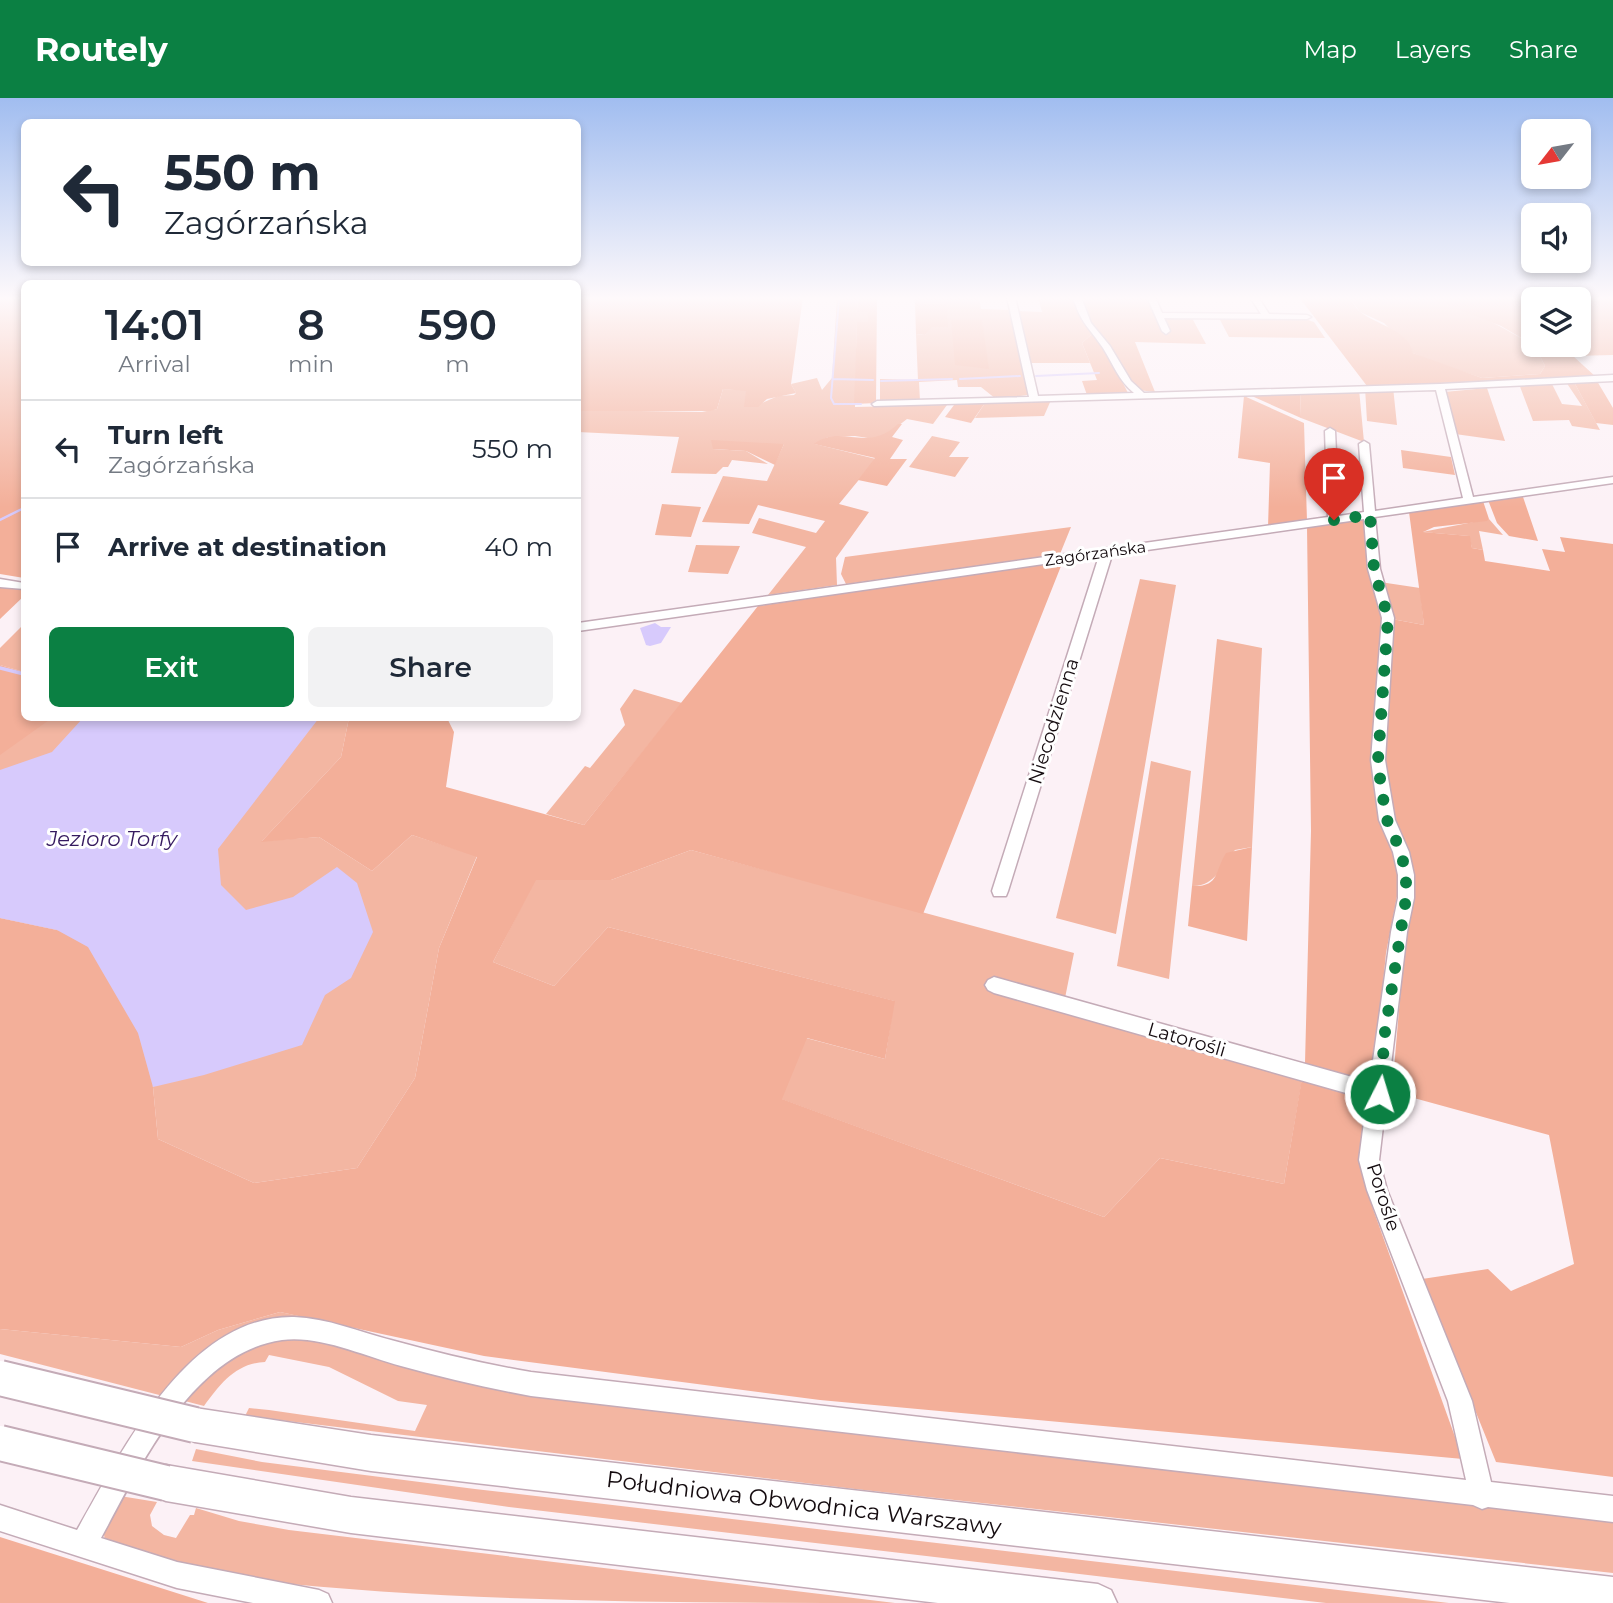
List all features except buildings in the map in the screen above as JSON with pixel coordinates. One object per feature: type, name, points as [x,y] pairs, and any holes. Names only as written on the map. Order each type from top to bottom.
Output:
[{"type":"highway","name":"Południowa Obwodnica Warszawy","points":[[0,1378],[195,1425],[371,1453],[1613,1596]]},
{"type":"highway","points":[[0,1443],[166,1483],[351,1515],[1098,1603]]},
{"type":"street","points":[[1027,367],[1034,399]]},
{"type":"street","points":[[1118,367],[1127,383],[1140,394]]},
{"type":"street","points":[[877,404],[1440,387],[1613,378]]},
{"type":"street","points":[[1440,387],[1469,501]]},
{"type":"street","points":[[1330,431],[1334,520]]},
{"type":"street","name":"Porośle","points":[[1364,444],[1374,569],[1388,618],[1378,760],[1387,820],[1401,852],[1406,875],[1406,898],[1385,1032],[1380,1094],[1370,1160],[1377,1190],[1460,1401],[1482,1497]]},
{"type":"street","name":"Zagórzańska","points":[[581,627],[1107,551],[1611,484]]},
{"type":"street","name":"Niecodzienna","points":[[1000,891],[1107,551]]},
{"type":"street","points":[[0,583],[21,586]]},
{"type":"street","name":"Latorośli","points":[[994,985],[1380,1094]]},
{"type":"street","points":[[83,1544],[142,1444],[187,1382],[210,1360],[235,1343],[261,1333],[283,1329],[313,1331],[476,1375],[531,1384],[1482,1497],[1613,1509]]},
{"type":"street","points":[[0,1518],[206,1582],[319,1603]]},
{"type":"shaded area","points":[[0,367],[21,367],[21,578],[0,574]]},
{"type":"shaded area","points":[[581,367],[793,367],[791,384],[796,393],[767,399],[758,407],[744,407],[746,391],[723,389],[717,409],[581,411]]},
{"type":"shaded area","points":[[833,367],[856,367],[855,407],[947,405],[933,424],[907,419],[885,436],[874,439],[855,436],[828,437],[815,444],[876,459],[839,504],[869,512],[836,558],[837,585],[768,595],[806,547],[752,533],[759,518],[816,533],[825,521],[758,505],[749,524],[702,522],[723,476],[767,481],[784,444],[713,449],[746,451],[768,464],[732,460],[728,467],[723,467],[716,474],[671,473],[679,437],[581,432],[581,410],[702,412],[717,409],[723,389],[747,390],[760,404],[778,396],[794,395],[796,393],[791,384],[817,378],[822,390],[832,378]]},
{"type":"shaded area","points":[[855,367],[876,367],[876,403],[854,404]]},
{"type":"shaded area","points":[[917,367],[1022,367],[1028,395],[996,399],[981,387],[958,387],[957,380],[919,382],[920,401],[880,403],[880,379],[918,380]]},
{"type":"shaded area","points":[[1092,367],[1115,367],[1128,393],[1087,395],[1082,381],[1097,380]]},
{"type":"shaded area","points":[[1121,367],[1145,367],[1155,392],[1138,390]]},
{"type":"shaded area","points":[[1353,367],[1452,367],[1482,378],[1540,374],[1544,367],[1585,367],[1596,377],[1367,386]]},
{"type":"shaded area","points":[[1450,367],[1544,367],[1540,374],[1482,378]]},
{"type":"shaded area","points":[[1597,381],[1613,408],[1613,425],[1596,423],[1574,382]]},
{"type":"shaded area","points":[[1551,382],[1562,404],[1582,406],[1566,382],[1574,382],[1600,430],[1572,426],[1569,420],[1533,421],[1519,384]]},
{"type":"shaded area","points":[[1393,387],[1397,425],[1367,421],[1365,388]]},
{"type":"shaded area","points":[[1487,388],[1505,441],[1455,434],[1444,392]]},
{"type":"shaded area","points":[[1359,389],[1364,442],[1301,418],[1300,390]]},
{"type":"shaded area","points":[[1300,390],[1301,418],[1245,393]]},
{"type":"shaded area","points":[[1244,396],[1304,423],[1307,521],[1268,527],[1270,463],[1238,458]]},
{"type":"shaded area","points":[[1051,400],[1044,416],[975,418],[985,403]]},
{"type":"shaded area","points":[[985,403],[971,423],[945,417],[954,405]]},
{"type":"shaded area","points":[[902,424],[892,437],[903,440],[890,459],[907,459],[887,486],[858,480],[875,458],[814,444],[834,436],[875,437]]},
{"type":"shaded area","points":[[932,436],[960,442],[949,457],[969,457],[955,477],[909,467]]},
{"type":"shaded area","points":[[711,440],[784,444],[775,465],[746,451],[713,449]]},
{"type":"shaded area","points":[[1401,450],[1451,457],[1455,475],[1403,468]]},
{"type":"shaded area","points":[[1523,497],[1538,541],[1509,536],[1497,523],[1488,500]]},
{"type":"shaded area","points":[[1483,501],[1489,519],[1487,521],[1434,527],[1423,532],[1470,536],[1472,548],[1483,550],[1485,561],[1550,571],[1542,549],[1565,552],[1560,537],[1613,544],[1613,1477],[1496,1462],[1422,1279],[1488,1269],[1511,1291],[1574,1264],[1549,1135],[1392,1092],[1402,975],[1414,886],[1412,868],[1392,812],[1384,761],[1392,619],[1424,625],[1409,512]]},
{"type":"shaded area","points":[[662,504],[701,507],[691,537],[655,535]]},
{"type":"shaded area","points":[[1364,519],[1382,615],[1373,777],[1377,810],[1394,848],[1400,881],[1386,953],[1373,1085],[1305,1063],[1311,831],[1307,527]]},
{"type":"shaded area","points":[[1489,519],[1503,535],[1479,531],[1483,550],[1472,548],[1469,536],[1422,532]]},
{"type":"shaded area","points":[[1071,527],[1060,554],[846,584],[841,574],[845,557]]},
{"type":"shaded area","points":[[696,545],[740,546],[728,574],[688,572]]},
{"type":"shaded area","points":[[1063,561],[923,914],[691,850],[611,880],[536,880],[493,962],[554,986],[608,927],[895,1001],[885,1059],[807,1038],[782,1099],[1104,1217],[1160,1158],[1284,1184],[1302,1078],[1371,1098],[1360,1162],[1373,1209],[1463,1459],[820,1400],[484,1356],[280,1312],[218,1330],[181,1347],[0,1329],[0,918],[57,930],[88,947],[138,1033],[153,1087],[158,1139],[254,1183],[357,1168],[415,1078],[439,948],[477,857],[412,835],[372,871],[319,837],[261,842],[341,757],[348,721],[448,721],[454,732],[446,787],[584,825],[758,606]]},
{"type":"shaded area","points":[[1140,579],[1176,585],[1116,934],[1056,918]]},
{"type":"shaded area","points":[[1380,582],[1420,588],[1424,625],[1392,619]]},
{"type":"shaded area","points":[[0,584],[21,587],[21,599],[0,619]]},
{"type":"shaded area","points":[[21,627],[21,671],[0,665],[0,648]]},
{"type":"shaded area","points":[[1217,639],[1262,648],[1252,847],[1235,850],[1212,879],[1192,886]]},
{"type":"shaded area","points":[[0,665],[21,671],[21,721],[48,721],[0,755]]},
{"type":"shaded area","points":[[0,668],[21,712],[21,721],[348,721],[341,757],[262,841],[319,837],[372,871],[412,835],[477,856],[439,948],[415,1078],[357,1168],[254,1183],[158,1139],[153,1087],[57,930],[0,918]]},
{"type":"shaded area","points":[[634,689],[682,703],[584,825],[546,814],[585,766],[590,768],[625,725],[620,709]]},
{"type":"shaded area","points":[[1151,761],[1191,771],[1169,979],[1117,966]]},
{"type":"shaded area","points":[[1252,847],[1247,941],[1188,926],[1192,886],[1201,886],[1212,881],[1226,853]]},
{"type":"shaded area","points":[[691,850],[1074,953],[1065,998],[1305,1063],[1284,1184],[1160,1158],[1104,1217],[781,1099],[806,1038],[885,1059],[894,1001],[608,927],[554,986],[493,962],[535,880],[611,880]]},
{"type":"shaded area","points":[[280,1312],[304,1317],[277,1319],[248,1328],[167,1397],[0,1354],[0,1329],[181,1347],[218,1330]]},
{"type":"shaded area","points":[[293,1337],[321,1340],[472,1384],[1613,1519],[1613,1573],[855,1489],[245,1416],[249,1408],[415,1431],[427,1405],[398,1401],[329,1367],[269,1355],[265,1362],[245,1366],[230,1376],[204,1406],[181,1400],[202,1377],[250,1345]]},
{"type":"shaded area","points":[[196,1449],[262,1462],[475,1489],[1449,1603],[1326,1603],[509,1507],[192,1461]]},
{"type":"shaded area","points":[[120,1496],[157,1502],[150,1515],[152,1526],[164,1535],[176,1538],[190,1515],[194,1515],[196,1508],[239,1521],[289,1530],[895,1603],[650,1602],[486,1597],[243,1579],[191,1567],[105,1541],[103,1528]]},
{"type":"shaded area","points":[[0,1537],[208,1603],[0,1603]]},
{"type":"water","points":[[655,623],[661,627],[671,627],[661,643],[646,645],[640,628]]},
{"type":"water","name":"Jezioro Torfy","points":[[80,721],[317,721],[218,849],[221,885],[246,910],[293,897],[337,867],[357,883],[373,932],[351,978],[325,995],[302,1045],[204,1075],[153,1087],[138,1033],[88,947],[57,930],[0,918],[0,770],[52,752]]},
{"type":"waterway","points":[[833,367],[831,398],[834,404],[861,404]]},
{"type":"waterway","points":[[1036,376],[1099,373]]},
{"type":"waterway","points":[[960,379],[1020,376]]},
{"type":"waterway","points":[[833,379],[873,380]]},
{"type":"waterway","points":[[881,381],[952,379]]},
{"type":"waterway","points":[[0,520],[21,510]]},
{"type":"waterway","points":[[0,668],[21,673]]},
{"type":"route","points":[[1334,520],[1370,515],[1374,569],[1388,618],[1378,760],[1387,820],[1401,852],[1406,875],[1406,898],[1385,1032],[1380,1094]]}]
